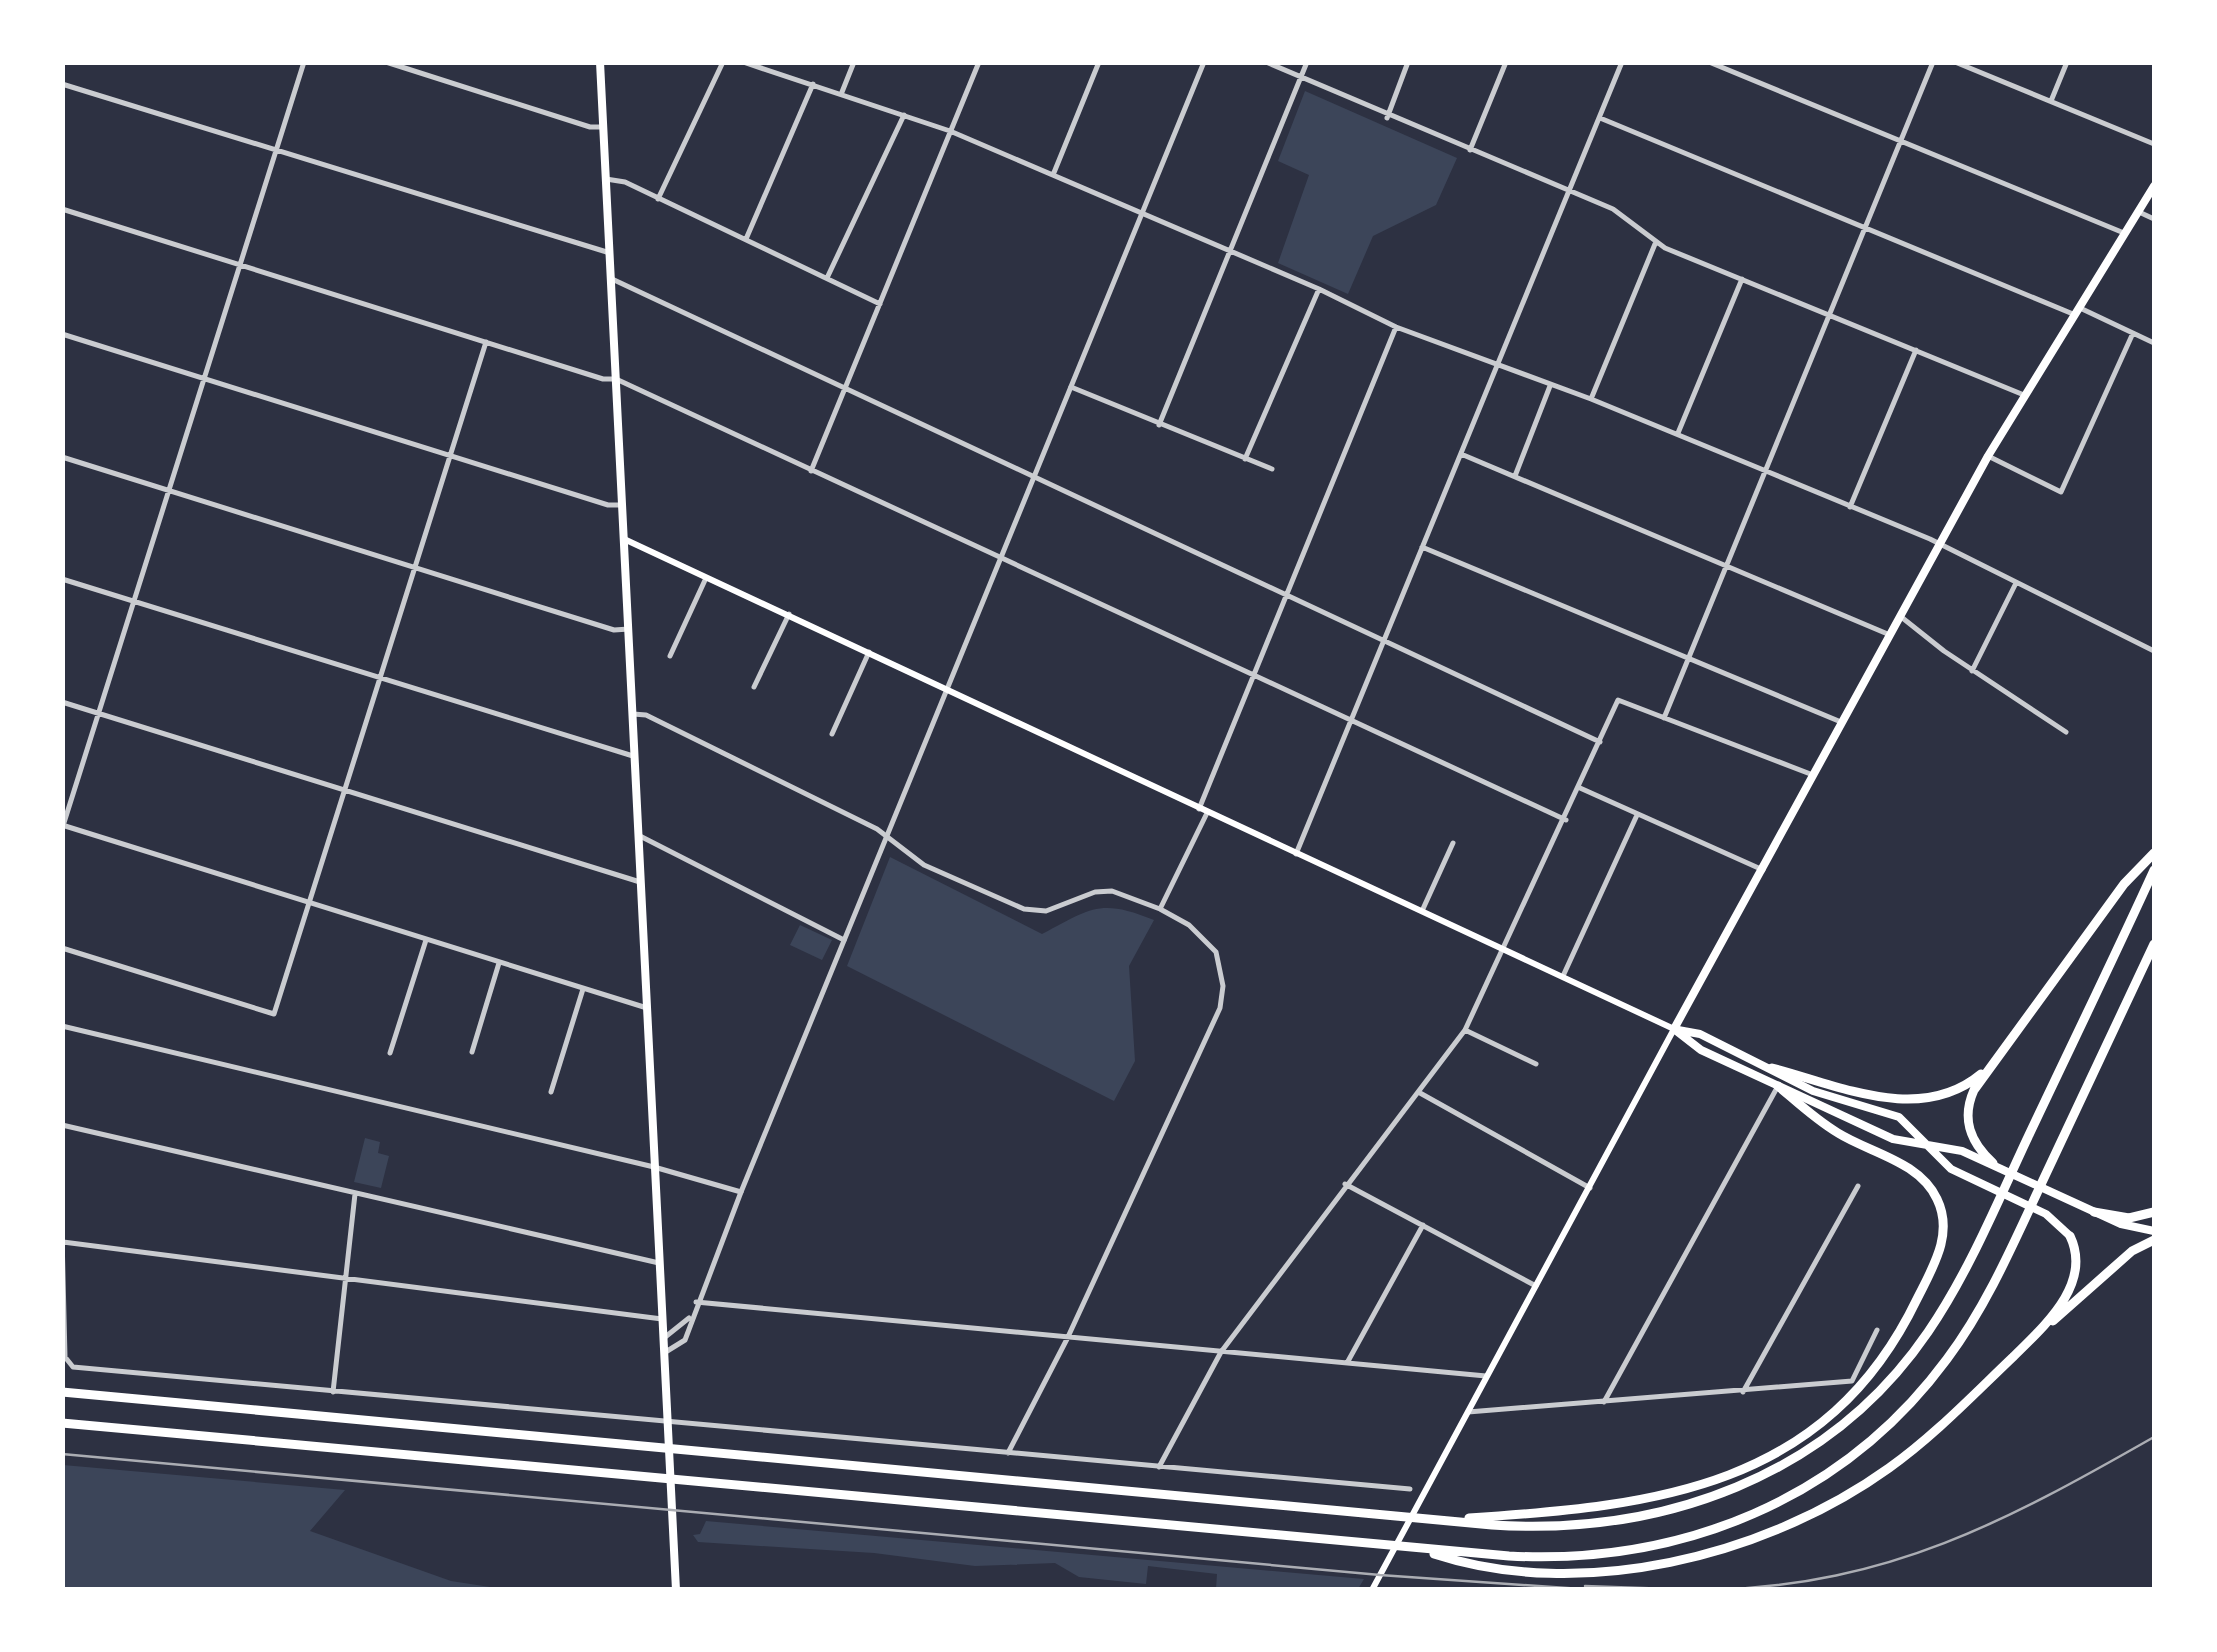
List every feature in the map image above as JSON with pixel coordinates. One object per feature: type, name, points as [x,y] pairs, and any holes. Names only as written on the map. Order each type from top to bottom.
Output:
[{"type":"highway","points":[[1993,1163],[1973,1139],[1967,1117],[1974,1090],[2124,884],[2154,853]]},
{"type":"highway","points":[[62,1392],[1436,1520],[1548,1527],[1624,1522],[1696,1504],[1777,1469],[1852,1416],[1904,1364],[1946,1303],[1988,1222],[2154,870]]},
{"type":"highway","points":[[62,1423],[1417,1548],[1546,1558],[1621,1554],[1712,1532],[1781,1502],[1859,1451],[1926,1386],[1969,1326],[2015,1238],[2154,944]]},
{"type":"highway","points":[[1772,1068],[1826,1084],[1918,1100],[1958,1090],[1996,1058]]},
{"type":"highway","points":[[1436,1520],[1600,1509],[1692,1489],[1789,1444],[1840,1407],[1875,1372],[1902,1330],[1936,1258],[1944,1227],[1940,1207],[1919,1176],[1840,1135],[1778,1086]]},
{"type":"highway","points":[[2094,1212],[2128,1218],[2154,1212]]},
{"type":"highway","points":[[2035,1335],[2064,1299],[2074,1276],[2076,1254],[2070,1236]]},
{"type":"highway","points":[[1417,1548],[1477,1568],[1576,1572],[1676,1560],[1746,1539],[1820,1509],[1886,1470],[2132,1250],[2154,1240]]},
{"type":"main road","points":[[600,62],[676,1590]]},
{"type":"main road","points":[[1372,1590],[1988,456],[2154,186]]},
{"type":"main road","points":[[624,539],[1562,980],[1674,1029],[1700,1034],[1825,1095],[1893,1114],[1956,1171],[2046,1214],[2070,1236]]},
{"type":"main road","points":[[1674,1029],[1701,1050],[1893,1139],[1962,1151],[2094,1212],[2154,1231]]},
{"type":"street","points":[[304,62],[63,826],[647,1008]]},
{"type":"street","points":[[386,62],[590,127],[603,127]]},
{"type":"street","points":[[658,200],[723,62]]},
{"type":"street","points":[[743,62],[950,131],[1318,289],[1396,327],[1678,434],[1939,545],[2154,651]]},
{"type":"street","points":[[842,93],[854,62]]},
{"type":"street","points":[[811,470],[979,62]]},
{"type":"street","points":[[1053,176],[1099,62]]},
{"type":"street","points":[[664,1353],[685,1340],[696,1302],[1204,62]]},
{"type":"street","points":[[1266,62],[1387,118],[1613,209],[1655,244],[2024,394]]},
{"type":"street","points":[[1159,424],[1307,62]]},
{"type":"street","points":[[1387,118],[1408,62]]},
{"type":"street","points":[[1470,150],[1506,62]]},
{"type":"street","points":[[1296,854],[1622,62]]},
{"type":"street","points":[[1709,62],[2124,233]]},
{"type":"street","points":[[1664,718],[1933,62]]},
{"type":"street","points":[[1955,62],[2154,144]]},
{"type":"street","points":[[2051,102],[2067,62]]},
{"type":"street","points":[[62,84],[610,253]]},
{"type":"street","points":[[746,239],[813,84]]},
{"type":"street","points":[[827,278],[904,115]]},
{"type":"street","points":[[1599,118],[2154,343]]},
{"type":"street","points":[[606,179],[624,182],[880,304]]},
{"type":"street","points":[[62,209],[603,379],[616,378],[1566,820]]},
{"type":"street","points":[[2138,212],[2154,219]]},
{"type":"street","points":[[1591,399],[1655,244]]},
{"type":"street","points":[[612,279],[1600,742]]},
{"type":"street","points":[[1678,434],[1742,279]]},
{"type":"street","points":[[1244,459],[1318,289]]},
{"type":"street","points":[[1160,910],[1396,327]]},
{"type":"street","points":[[1988,456],[2061,492],[2133,333]]},
{"type":"street","points":[[62,334],[608,506],[622,506]]},
{"type":"street","points":[[62,948],[274,1014],[486,342]]},
{"type":"street","points":[[1850,507],[1916,350]]},
{"type":"street","points":[[1515,477],[1550,386]]},
{"type":"street","points":[[1070,387],[1272,469]]},
{"type":"street","points":[[1461,454],[1890,635]]},
{"type":"street","points":[[62,456],[614,630],[629,629]]},
{"type":"street","points":[[1422,548],[1844,723]]},
{"type":"street","points":[[670,656],[707,575]]},
{"type":"street","points":[[62,579],[634,756]]},
{"type":"street","points":[[1972,671],[2015,585]]},
{"type":"street","points":[[754,686],[788,614]]},
{"type":"street","points":[[1900,616],[1972,671],[2066,732]]},
{"type":"street","points":[[832,734],[868,652]]},
{"type":"street","points":[[1159,1467],[1221,1352],[1465,1030],[1566,820],[1618,700],[1816,776]]},
{"type":"street","points":[[62,702],[640,882]]},
{"type":"street","points":[[633,714],[646,715],[877,828],[924,865],[1024,910],[1046,912],[1095,892],[1112,891],[1189,926],[1216,952],[1224,986],[1220,1008],[1067,1339],[1008,1453]]},
{"type":"street","points":[[1580,788],[1763,870]]},
{"type":"street","points":[[1562,980],[1637,816]]},
{"type":"street","points":[[638,836],[844,940]]},
{"type":"street","points":[[1420,914],[1453,843]]},
{"type":"street","points":[[390,1053],[426,940]]},
{"type":"street","points":[[472,1052],[499,963]]},
{"type":"street","points":[[552,1092],[583,989]]},
{"type":"street","points":[[62,1026],[654,1167],[741,1192]]},
{"type":"street","points":[[1465,1030],[1536,1064]]},
{"type":"street","points":[[1604,1402],[1778,1086]]},
{"type":"street","points":[[1420,1094],[1590,1188]]},
{"type":"street","points":[[62,1126],[659,1263]]},
{"type":"street","points":[[1345,1184],[1536,1286]]},
{"type":"street","points":[[1743,1392],[1858,1186]]},
{"type":"street","points":[[333,1392],[355,1194]]},
{"type":"street","points":[[1346,1365],[1422,1226]]},
{"type":"street","points":[[662,1319],[63,1240],[68,1362],[87,1370],[1410,1489]]},
{"type":"street","points":[[696,1302],[1486,1376]]},
{"type":"street","points":[[664,1338],[691,1316]]},
{"type":"street","points":[[1467,1412],[1852,1381],[1877,1330]]},
{"type":"shaded area","points":[[1305,91],[1457,158],[1436,205],[1373,236],[1348,294],[1278,263],[1309,175],[1278,161]]},
{"type":"shaded area","points":[[890,857],[1042,934],[1096,909],[1121,909],[1154,920],[1129,966],[1135,1061],[1114,1101],[847,966]]},
{"type":"shaded area","points":[[800,925],[832,940],[822,960],[790,945]]},
{"type":"shaded area","points":[[365,1138],[380,1142],[378,1153],[389,1156],[381,1188],[354,1182]]},
{"type":"shaded area","points":[[63,1465],[345,1490],[310,1531],[451,1581],[503,1589],[63,1589]]},
{"type":"shaded area","points":[[706,1521],[1364,1579],[1358,1589],[1216,1589],[1217,1574],[1148,1566],[1146,1584],[1079,1577],[1055,1563],[975,1566],[874,1553],[698,1542],[693,1535],[700,1534]]},
{"type":"railway","points":[[1714,1590],[1836,1576],[1944,1543],[2047,1496],[2154,1437]]},
{"type":"railway","points":[[62,1454],[1380,1575],[1596,1590]]},
{"type":"railway","points":[[1585,1586],[1699,1590]]}]
